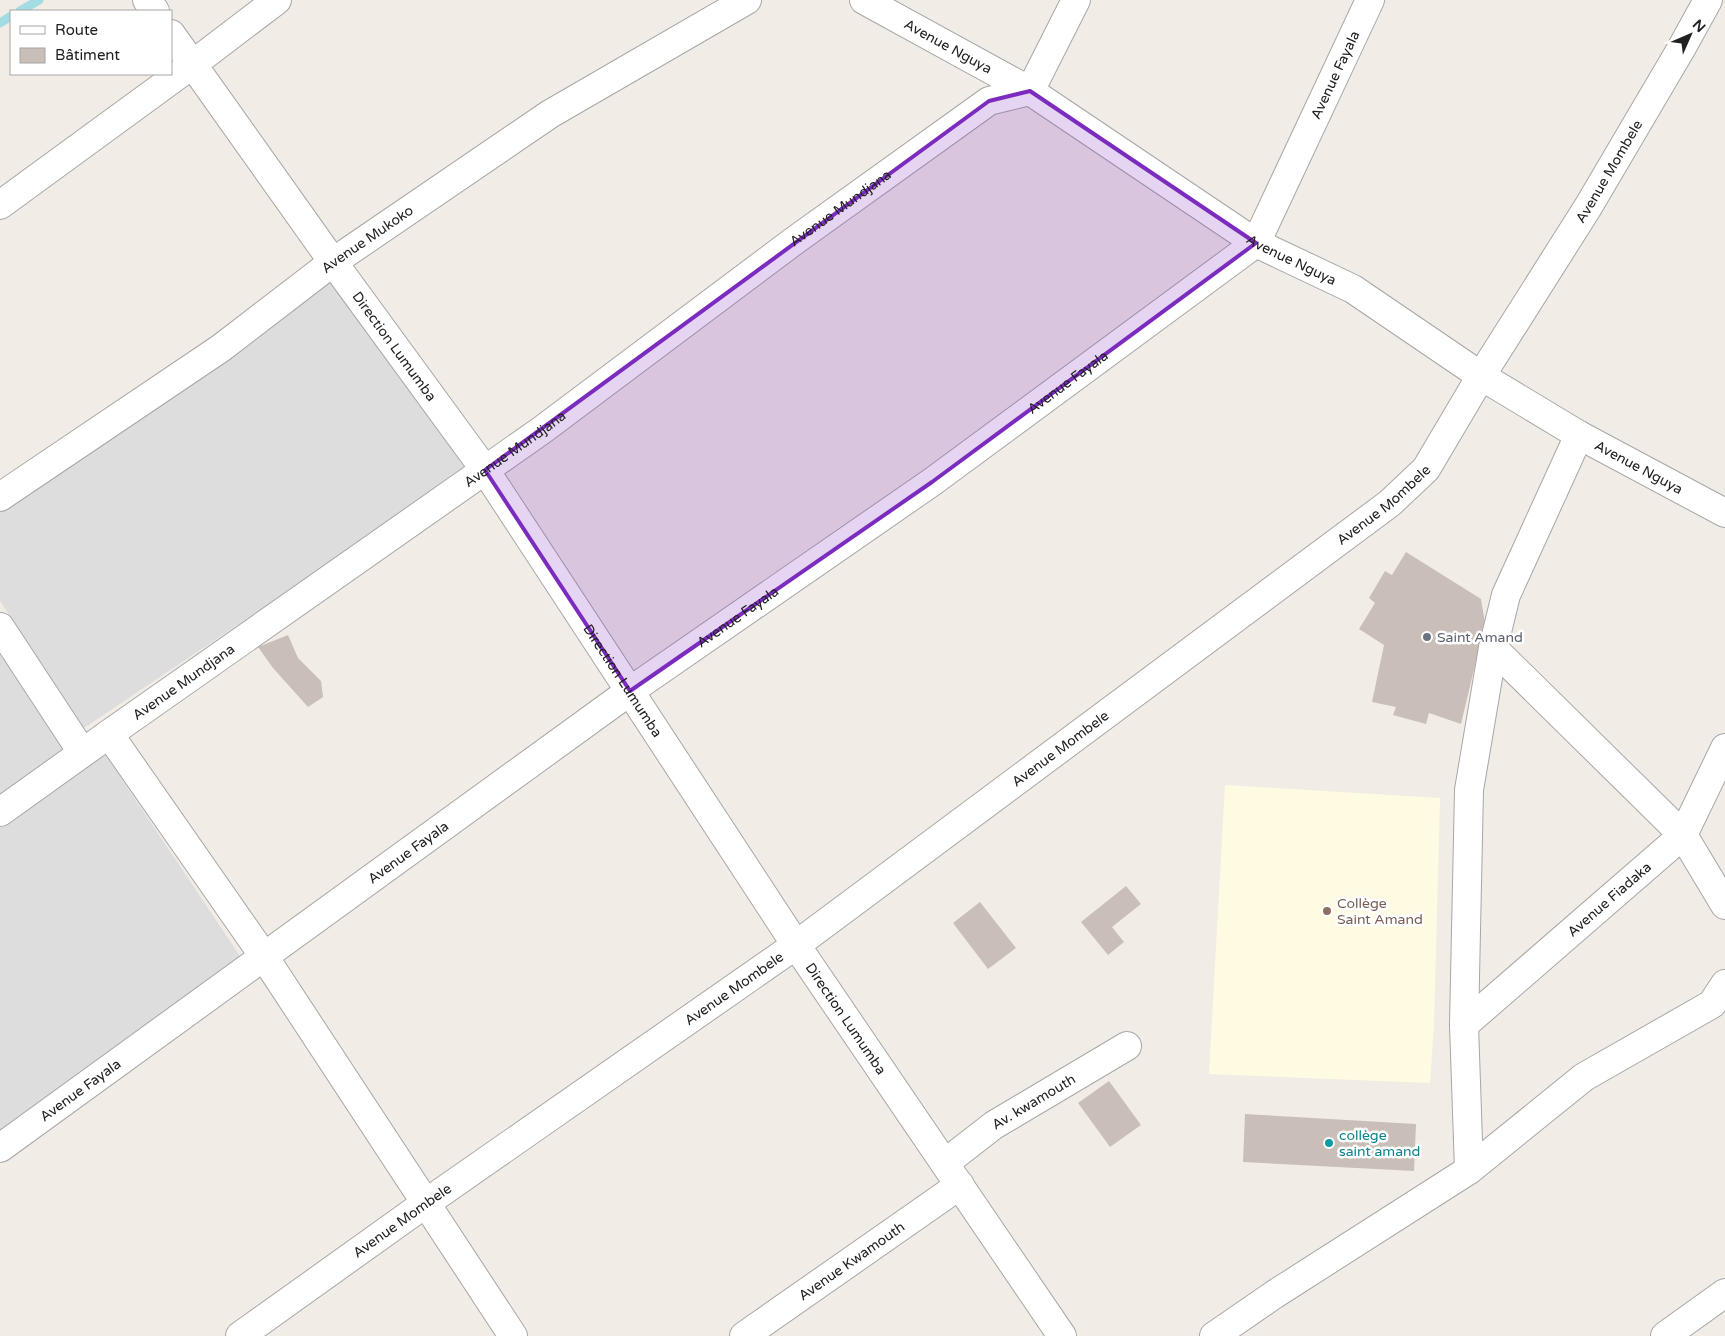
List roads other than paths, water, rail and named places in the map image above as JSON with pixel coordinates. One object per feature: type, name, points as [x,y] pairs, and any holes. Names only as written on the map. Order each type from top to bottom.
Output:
[{"type":"street","points":[[0,204],[193,64],[277,0]]},
{"type":"street","name":"Avenue Mukoko","points":[[0,497],[221,348],[333,262],[550,114],[747,0]]},
{"type":"street","name":"Avenue Nguya","points":[[864,0],[1030,91],[1256,243],[1353,289],[1481,376],[1579,435],[1725,513]]},
{"type":"street","points":[[1030,91],[1076,0]]},
{"type":"street","name":"Avenue Fayala","points":[[0,1148],[630,691],[932,482],[1256,243],[1370,0]]},
{"type":"street","name":"Avenue Mombele","points":[[240,1336],[426,1203],[796,945],[1390,503],[1426,469],[1481,376],[1588,206],[1682,49],[1708,0]]},
{"type":"street","name":"Direction Lumumba","points":[[172,35],[333,262],[485,470],[796,945],[1062,1336]]},
{"type":"street","name":"Avenue Mundjana","points":[[0,812],[82,752],[542,430],[794,241],[989,101],[1030,91]]},
{"type":"street","points":[[1469,1170],[1464,1025],[1469,790],[1492,648],[1506,595],[1579,435]]},
{"type":"street","points":[[0,627],[82,752]]},
{"type":"street","points":[[1492,648],[1683,835],[1725,905]]},
{"type":"street","points":[[108,734],[264,955],[513,1336]]},
{"type":"street","name":"Avenue Fiadaka","points":[[1464,1025],[1683,835],[1725,748]]},
{"type":"street","points":[[1214,1336],[1275,1294],[1469,1170],[1584,1077],[1712,1004],[1725,984]]},
{"type":"street","name":"Av. kwamouth","points":[[945,1163],[994,1125],[1127,1046]]},
{"type":"street","name":"Avenue Kwamouth","points":[[744,1336],[960,1185]]},
{"type":"street","points":[[1666,1336],[1725,1293]]},
{"type":"waterway","points":[[22,10],[39,0]]},
{"type":"waterway","points":[[0,23],[10,17]]},
{"type":"place","name":"Saint Amand","points":[[1427,637]]},
{"type":"place","name":"Collège Saint Amand","points":[[1327,911]]},
{"type":"place","name":"collège saint amand","points":[[1329,1143]]}]
